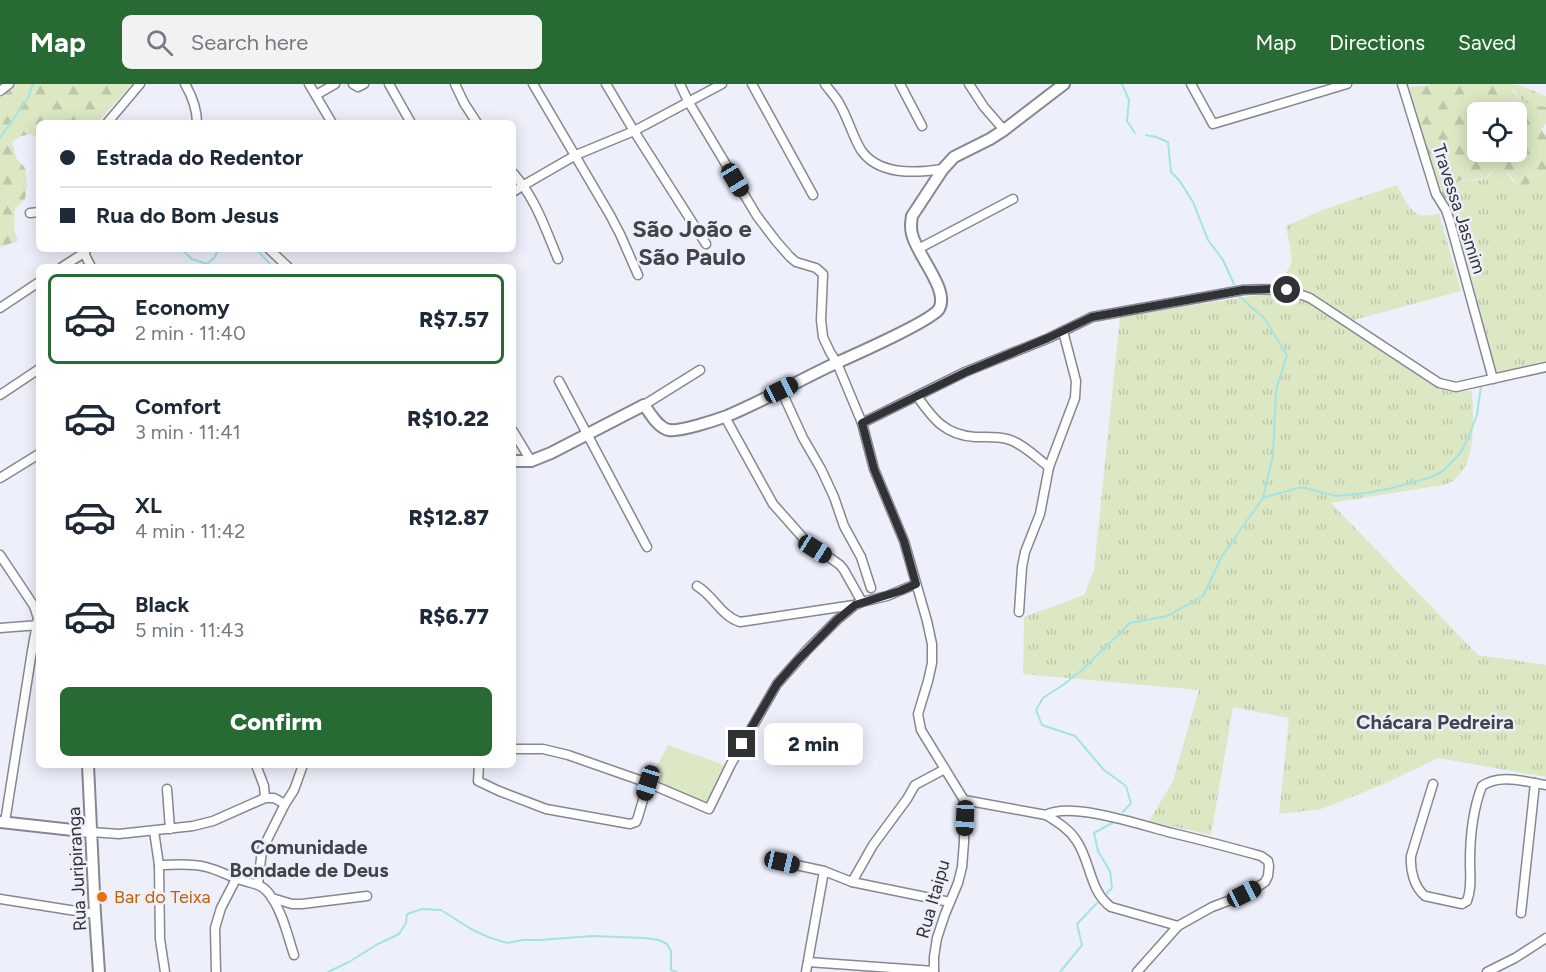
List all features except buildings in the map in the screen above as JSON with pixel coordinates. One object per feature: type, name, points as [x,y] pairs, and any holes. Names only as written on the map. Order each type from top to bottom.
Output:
[{"type":"street","points":[[0,91],[9,84]]},
{"type":"street","points":[[110,120],[140,84]]},
{"type":"street","points":[[185,84],[194,103],[197,120]]},
{"type":"street","points":[[309,84],[330,120]]},
{"type":"street","points":[[316,95],[335,84]]},
{"type":"street","points":[[353,84],[358,87],[364,84]]},
{"type":"street","points":[[389,84],[409,120]]},
{"type":"street","points":[[456,84],[464,103],[475,120]]},
{"type":"street","points":[[533,84],[620,234],[638,275]]},
{"type":"street","points":[[606,84],[706,244]]},
{"type":"street","points":[[680,84],[757,216],[776,242],[796,262],[816,268],[823,274],[821,327],[826,345],[837,363],[862,423],[874,469],[904,541],[932,644],[932,663],[918,714],[921,730],[964,800],[1046,815],[1063,826],[1081,847],[1093,882],[1105,903],[1111,907],[1178,926]]},
{"type":"street","points":[[516,190],[576,155],[634,131],[722,84]]},
{"type":"street","points":[[752,84],[813,195]]},
{"type":"street","points":[[825,84],[839,103],[861,150],[875,164],[900,171],[924,172],[943,169]]},
{"type":"street","points":[[900,84],[922,126]]},
{"type":"street","points":[[969,84],[984,107],[1004,130]]},
{"type":"street","points":[[644,405],[664,428],[669,430],[682,429],[725,417],[935,314],[941,303],[940,292],[911,231],[912,216],[943,169],[954,157],[1004,130],[1064,84]]},
{"type":"street","points":[[1191,84],[1213,124],[1347,84]]},
{"type":"street","name":"Travessa Jasmim","points":[[1402,84],[1436,194],[1450,222],[1493,379]]},
{"type":"street","points":[[516,176],[524,185],[541,216],[558,259]]},
{"type":"street","points":[[918,249],[1013,199]]},
{"type":"street","points":[[66,264],[84,252]]},
{"type":"street","points":[[272,252],[285,264]]},
{"type":"street","points":[[0,308],[36,284]]},
{"type":"street","points":[[862,423],[966,372],[1063,331],[1082,320],[1243,290],[1287,290],[1318,303],[1439,383],[1456,387],[1546,367]]},
{"type":"street","points":[[1019,612],[1021,573],[1025,552],[1040,514],[1049,467],[1076,398],[1076,381],[1063,331]]},
{"type":"street","points":[[516,461],[531,461],[588,435],[644,405],[700,370]]},
{"type":"street","points":[[4,392],[16,383],[36,374]]},
{"type":"street","points":[[560,381],[647,547]]},
{"type":"street","points":[[781,390],[803,438],[821,469],[844,526],[861,557],[871,588]]},
{"type":"street","points":[[917,396],[937,421],[952,433],[961,436],[1009,439],[1049,467]]},
{"type":"street","points":[[725,417],[773,504],[805,540],[840,565],[858,604]]},
{"type":"street","points":[[516,436],[531,461]]},
{"type":"street","points":[[0,478],[36,456]]},
{"type":"street","points":[[0,555],[36,612]]},
{"type":"street","points":[[697,586],[710,595],[729,617],[740,622],[858,604],[887,596],[916,584]]},
{"type":"street","points":[[516,749],[543,749],[560,753],[648,783],[709,809],[731,764],[777,684],[837,620],[858,604]]},
{"type":"street","points":[[0,628],[36,625]]},
{"type":"street","points":[[36,634],[3,822],[119,834],[193,826],[213,821],[265,798],[274,798],[285,804]]},
{"type":"street","name":"Rua Juripiranga","points":[[88,768],[99,972]]},
{"type":"street","points":[[257,768],[264,786],[265,798]]},
{"type":"street","points":[[258,884],[262,850],[294,790],[302,768]]},
{"type":"street","points":[[479,768],[478,781],[528,802],[556,811],[630,824],[636,822],[648,783]]},
{"type":"street","points":[[852,882],[873,845],[915,785],[945,769]]},
{"type":"street","points":[[1433,784],[1410,865],[1421,893],[1425,896],[1462,904],[1467,901],[1470,891],[1472,832],[1482,786],[1504,780],[1546,785]]},
{"type":"street","points":[[1521,913],[1534,783]]},
{"type":"street","points":[[167,789],[170,829]]},
{"type":"street","name":"Rua Itaipu","points":[[934,972],[937,938],[962,867],[964,800]]},
{"type":"street","points":[[1046,815],[1057,811],[1118,818],[1210,841],[1261,856],[1268,861],[1270,871],[1265,882],[1178,926],[1137,972]]},
{"type":"street","points":[[154,831],[159,865],[160,939],[165,972]]},
{"type":"street","points":[[782,862],[824,871],[852,882],[950,902]]},
{"type":"street","points":[[159,865],[204,866],[236,879],[258,884],[266,890],[278,908],[294,955]]},
{"type":"street","points":[[806,972],[824,871]]},
{"type":"street","points":[[216,972],[215,928],[221,908],[236,879]]},
{"type":"street","points":[[272,898],[297,904],[366,896]]},
{"type":"street","points":[[0,899],[95,914]]},
{"type":"street","points":[[1488,972],[1546,938]]},
{"type":"street","points":[[808,962],[934,972]]},
{"type":"green space","points":[[16,84],[132,84],[100,120],[36,120],[36,139],[32,134],[21,136],[12,142],[16,158],[25,168],[27,184],[25,199],[15,209],[14,229],[18,241],[0,247],[0,95]]},
{"type":"green space","points":[[1432,84],[1507,84],[1520,99],[1546,107],[1546,123],[1542,129],[1546,135],[1546,170],[1527,186],[1517,186],[1504,170],[1494,170],[1485,178],[1454,183],[1447,199],[1442,197],[1409,87]]},
{"type":"green space","points":[[1507,84],[1522,86],[1546,96],[1546,107],[1541,106],[1537,109],[1520,99]]},
{"type":"green space","points":[[1494,170],[1504,170],[1517,186],[1527,186],[1546,170],[1546,362],[1497,373],[1455,217],[1447,200],[1453,183],[1486,178]]},
{"type":"green space","points":[[1397,185],[1408,205],[1417,214],[1439,213],[1461,291],[1354,320],[1303,291],[1280,283],[1292,259],[1286,226],[1322,210]]},
{"type":"green space","points":[[1264,294],[1284,294],[1305,301],[1437,388],[1451,392],[1472,391],[1472,441],[1466,465],[1460,475],[1442,485],[1331,503],[1478,655],[1546,665],[1546,777],[1438,758],[1382,785],[1321,809],[1279,814],[1289,718],[1233,707],[1211,835],[1149,821],[1173,781],[1199,690],[1023,674],[1024,617],[1084,595],[1094,570],[1120,317]]},
{"type":"green space","points":[[668,745],[727,766],[708,807],[651,777]]},
{"type":"waterway","points":[[0,138],[28,98],[33,84]]},
{"type":"waterway","points":[[191,84],[193,91]]},
{"type":"waterway","points":[[1122,84],[1129,100],[1127,121],[1135,133]]},
{"type":"waterway","points":[[1146,135],[1168,142],[1171,172],[1193,202],[1208,240],[1223,260],[1234,284]]},
{"type":"waterway","points":[[184,252],[192,259],[207,264]]},
{"type":"waterway","points":[[207,264],[217,252]]},
{"type":"waterway","points":[[259,252],[270,264]]},
{"type":"waterway","points":[[1123,812],[1131,803],[1126,786],[1104,770],[1075,736],[1042,725],[1036,710],[1043,698],[1082,670],[1130,623],[1167,616],[1203,596],[1222,556],[1263,498],[1273,455],[1276,390],[1287,355],[1264,318],[1240,297]]},
{"type":"waterway","points":[[1263,498],[1301,487],[1336,496],[1366,493],[1432,477],[1443,471],[1461,452],[1477,415],[1481,386]]},
{"type":"waterway","points":[[1107,893],[1112,888],[1110,871],[1098,851],[1094,833],[1114,822]]},
{"type":"waterway","points":[[1060,972],[1082,945],[1077,924],[1097,903]]},
{"type":"waterway","points":[[328,972],[399,934],[406,923],[407,914],[422,909],[441,910],[471,929],[507,943],[592,936],[659,940],[667,944],[671,951],[671,970],[677,972]]},
{"type":"place","name":"Bar do Teixa","points":[[102,897]]},
{"type":"district","name":"São João e São Paulo","points":[[692,242]]},
{"type":"district","name":"Chácara Pedreira","points":[[1435,722]]},
{"type":"district","name":"Comunidade Bondade de Deus","points":[[309,858]]},
{"type":"route","points":[[742,744],[777,684],[837,620],[855,605],[887,596],[916,584],[904,541],[874,469],[862,423],[966,372],[1048,338],[1082,320],[1243,290],[1287,290]]}]
